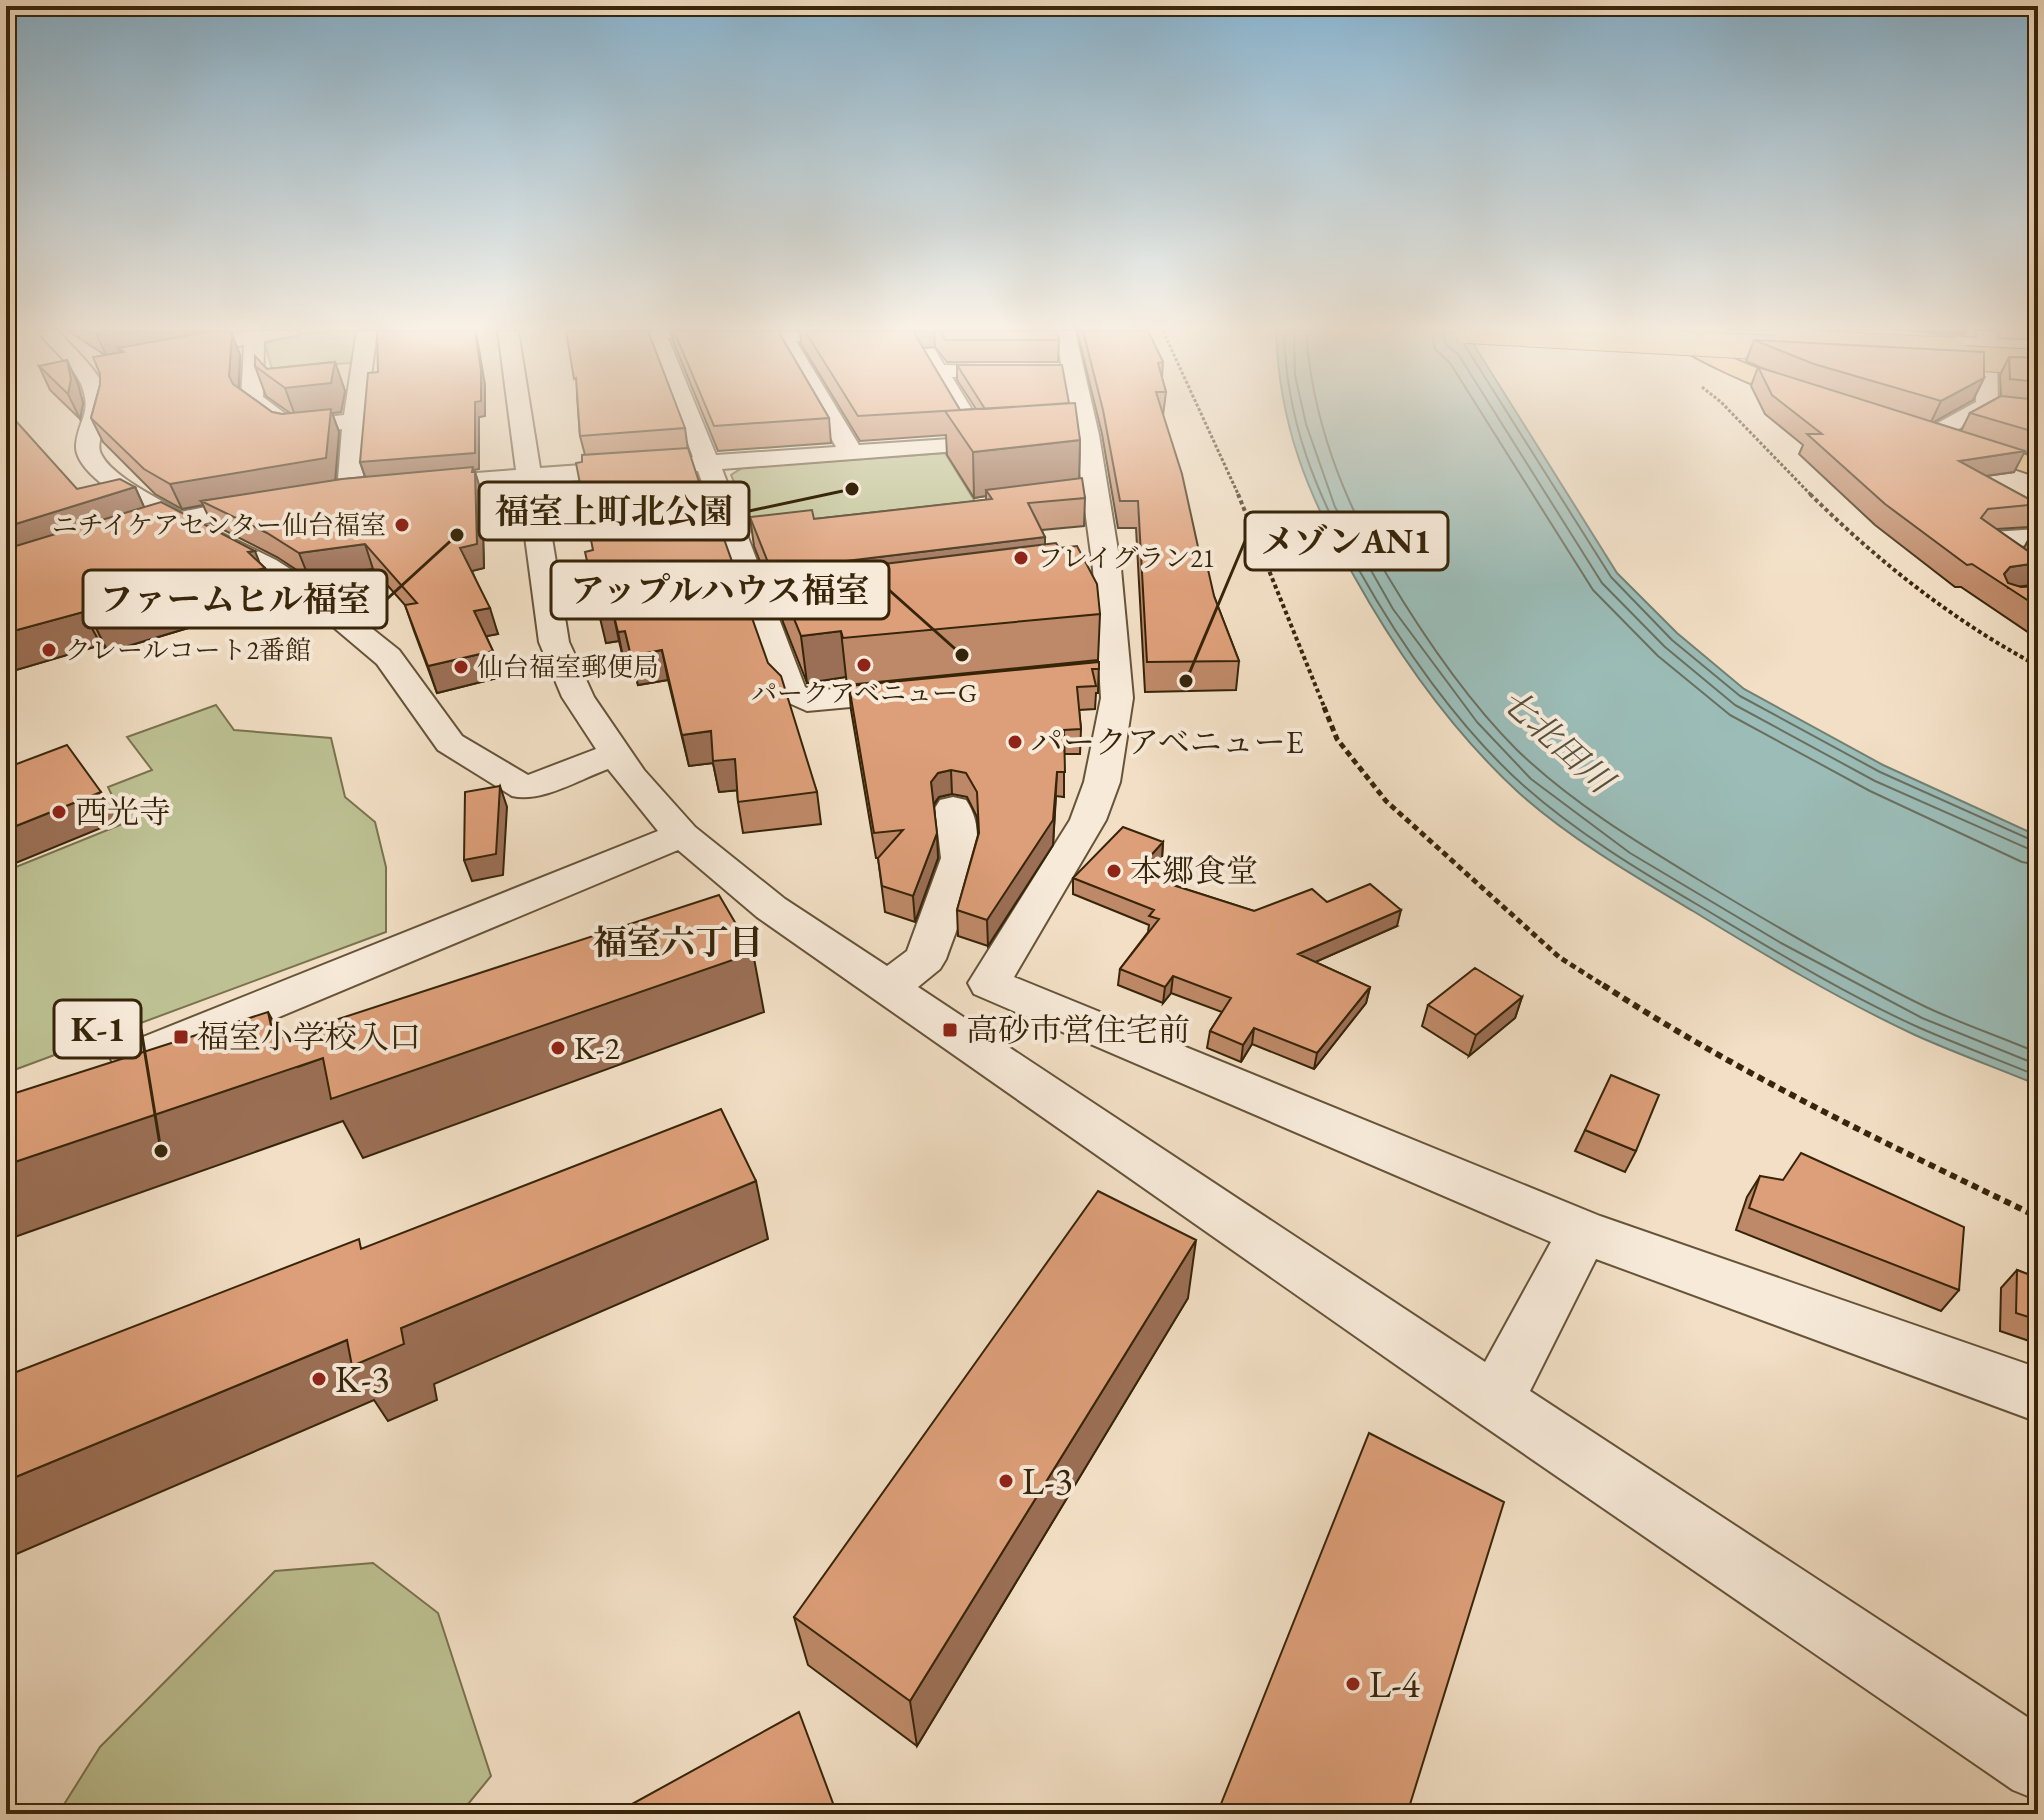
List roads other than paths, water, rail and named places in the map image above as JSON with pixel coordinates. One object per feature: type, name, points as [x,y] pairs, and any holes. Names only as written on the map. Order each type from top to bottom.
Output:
[{"type":"main road","points":[[1903,426],[2038,468]]},
{"type":"street","points":[[97,416],[88,444],[90,457],[113,481],[177,521],[266,566],[316,598],[388,657],[450,743],[525,788],[615,754]]},
{"type":"street","points":[[274,416],[290,428],[354,421]]},
{"type":"street","points":[[350,491],[355,416]]},
{"type":"street","points":[[519,416],[554,642],[578,697],[615,754],[682,835],[771,908],[1495,1401],[2038,1765]]},
{"type":"street","points":[[689,416],[791,692],[807,701],[930,689]]},
{"type":"street","points":[[830,416],[851,452]]},
{"type":"street","points":[[965,416],[981,443]]},
{"type":"street","points":[[1070,416],[1072,436],[1095,494],[1107,569],[1100,673],[1117,698],[1102,782],[1088,820],[989,983],[1583,1232],[2038,1395]]},
{"type":"street","points":[[1933,435],[1967,416]]},
{"type":"street","points":[[321,495],[527,475],[1027,440]]},
{"type":"street","points":[[1063,497],[1095,494]]},
{"type":"street","points":[[119,540],[177,521],[278,502]]},
{"type":"street","points":[[735,537],[767,533]]},
{"type":"street","points":[[2033,589],[1986,539],[2038,537]]},
{"type":"street","points":[[1075,573],[1107,569]]},
{"type":"street","points":[[763,613],[794,609]]},
{"type":"street","points":[[888,988],[925,959],[952,886],[960,858],[953,808]]},
{"type":"street","points":[[92,1075],[682,835]]},
{"type":"street","points":[[1495,1401],[1583,1232]]},
{"type":"water","name":"七北田川","points":[[1287,416],[1519,416],[1617,573],[1677,633],[1744,689],[1883,765],[2038,836],[2038,1085],[1915,1035],[1858,1007],[1580,841],[1518,792],[1449,718],[1371,605],[1323,517]]},
{"type":"place","name":"福室上町北公園","points":[[852,489]]},
{"type":"place","name":"ニチイケアセンター仙台福室","points":[[402,525]]},
{"type":"place","name":"ファームヒル福室","points":[[457,535]]},
{"type":"place","name":"フレイグラン21","points":[[1021,558]]},
{"type":"place","name":"クレールコート2番館","points":[[49,650]]},
{"type":"place","name":"アップルハウス福室","points":[[962,655]]},
{"type":"place","name":"パークアベニューG","points":[[864,665]]},
{"type":"place","name":"仙台福室郵便局","points":[[461,667]]},
{"type":"place","name":"メゾンAN1","points":[[1186,681]]},
{"type":"place","name":"パークアベニューE","points":[[1015,742]]},
{"type":"place","name":"西光寺","points":[[59,812]]},
{"type":"place","name":"本郷食堂","points":[[1114,871]]},
{"type":"place","name":"高砂市営住宅前","points":[[950,1030]]},
{"type":"place","name":"福室小学校入口","points":[[181,1037]]},
{"type":"place","name":"K-2","points":[[558,1048]]},
{"type":"place","name":"K-1","points":[[161,1151]]},
{"type":"place","name":"K-3","points":[[319,1379]]},
{"type":"place","name":"L-3","points":[[1006,1481]]},
{"type":"place","name":"L-4","points":[[1353,1684]]},
{"type":"district","name":"福室六丁目","points":[[678,942]]}]
